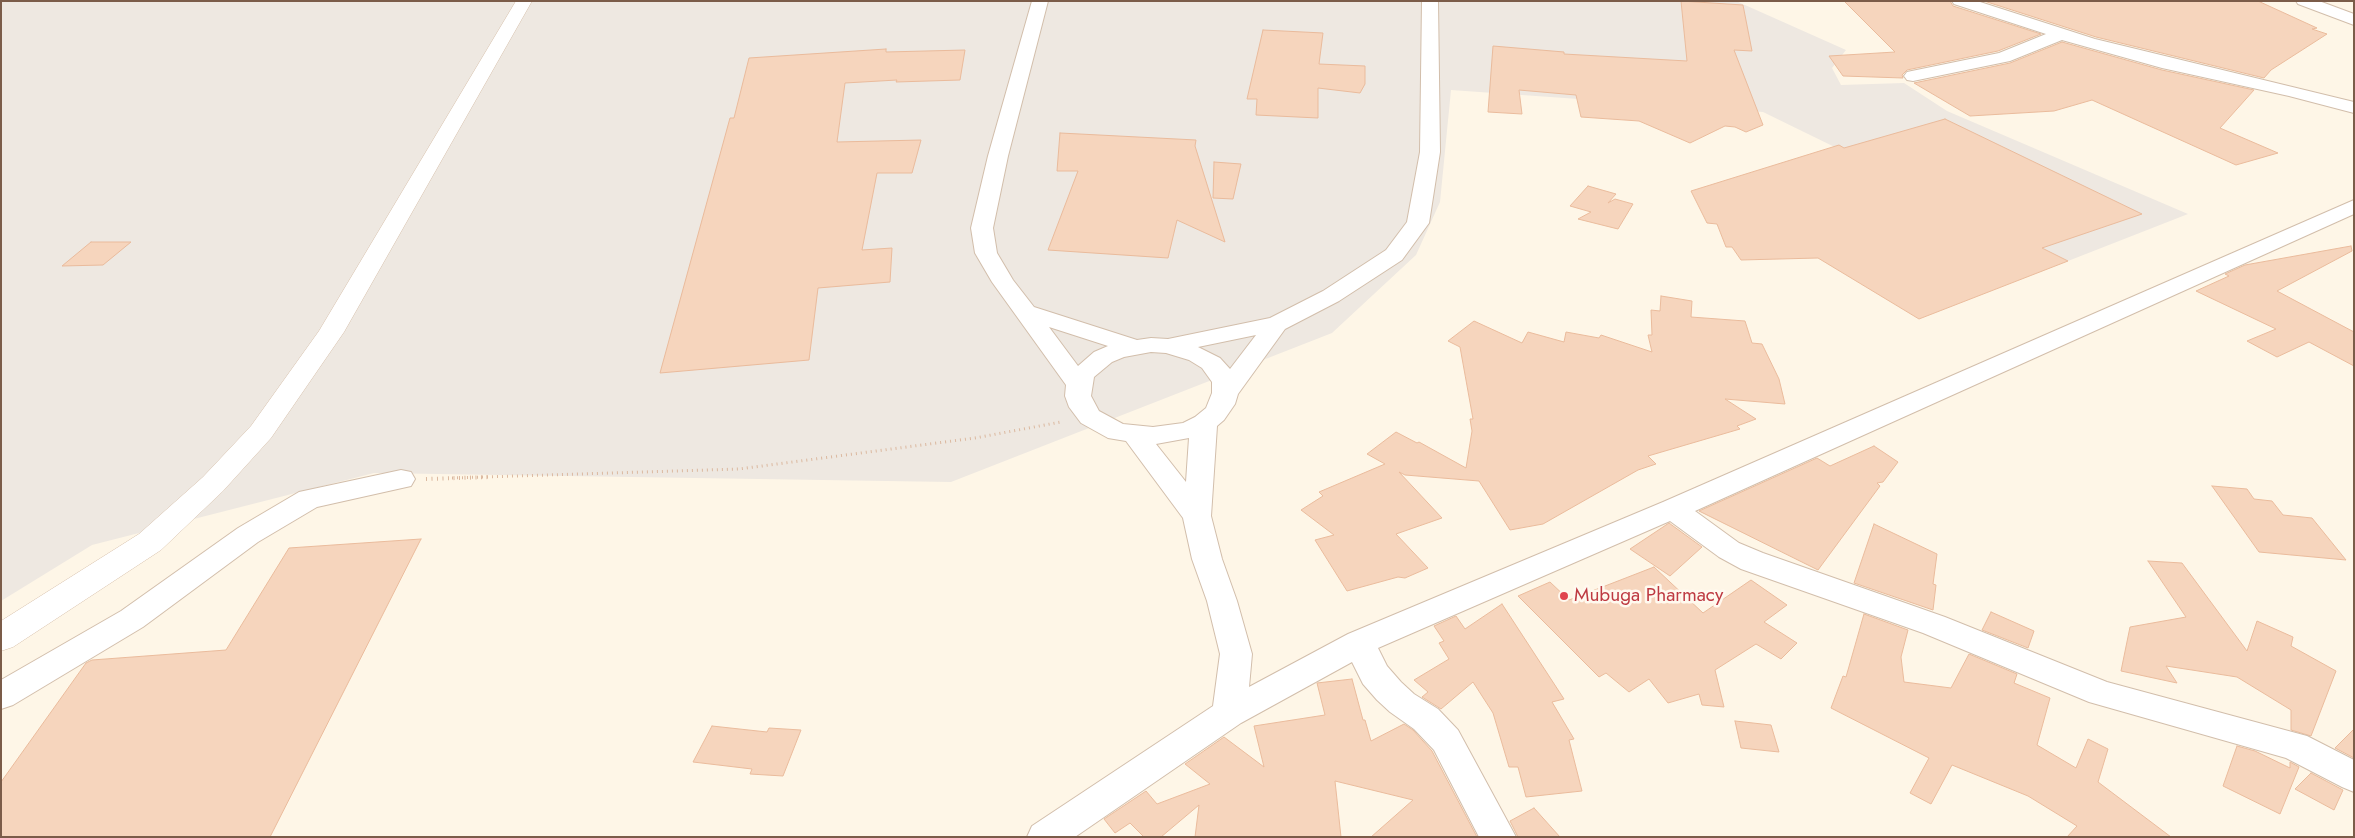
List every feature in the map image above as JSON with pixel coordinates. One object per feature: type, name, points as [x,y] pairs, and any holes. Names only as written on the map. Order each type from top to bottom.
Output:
[{"type":"main road","points":[[1,638],[150,542],[213,484],[261,432],[331,332],[524,1]]},
{"type":"street","points":[[1040,1],[998,156],[982,228],[986,253],[1003,282],[1028,313],[1079,385]]},
{"type":"street","points":[[1168,346],[1198,355],[1210,363],[1225,382],[1222,404],[1215,414],[1204,423],[1171,435],[1135,435],[1117,432],[1090,417],[1082,407],[1078,396],[1079,385],[1083,374],[1103,357],[1134,347],[1168,346],[1278,324],[1331,296],[1394,255],[1418,223],[1430,152],[1430,1]]},
{"type":"street","points":[[1960,1],[2059,35],[2168,64],[2292,90],[2354,108]]},
{"type":"street","points":[[2304,1],[2354,20]]},
{"type":"street","points":[[1913,76],[2004,57],[2059,35]]},
{"type":"street","points":[[1045,837],[1229,713],[1359,643],[1673,509],[2354,206]]},
{"type":"street","points":[[1028,313],[1134,347]]},
{"type":"street","points":[[1225,393],[1278,324]]},
{"type":"street","points":[[1204,423],[1197,516],[1236,654],[1229,713]]},
{"type":"street","points":[[1135,435],[1197,516]]},
{"type":"street","points":[[1,696],[132,618],[248,535],[309,499],[401,479]]},
{"type":"street","points":[[1673,509],[1729,550],[1752,561],[1934,625],[2101,693],[2295,746],[2354,777]]},
{"type":"street","points":[[1359,643],[1375,675],[1402,704],[1426,719],[1446,740],[1498,837]]},
{"type":"path","points":[[401,479],[739,469],[975,438],[1090,417]]},
{"type":"shaded area","points":[[1,1],[1736,1],[1846,50],[1832,68],[1841,85],[1904,83],[1947,111],[2188,214],[2068,261],[1763,112],[1451,90],[1440,202],[1416,255],[1332,333],[951,482],[374,473],[92,545],[1,601]]},
{"type":"building","points":[[1681,1],[1743,5],[1752,51],[1734,50],[1763,125],[1746,132],[1735,127],[1725,126],[1690,143],[1639,121],[1581,117],[1576,95],[1519,90],[1522,114],[1488,112],[1493,46],[1564,52],[1564,54],[1687,61]]},
{"type":"building","points":[[1844,1],[1950,1],[1953,6],[2041,34],[1998,51],[1907,70],[1902,75],[1903,78],[1843,76],[1829,56],[1895,52]]},
{"type":"building","points":[[1984,1],[2258,1],[2317,28],[2312,29],[2327,34],[2271,70],[2264,78],[2096,37]]},
{"type":"building","points":[[1263,30],[1323,33],[1319,64],[1365,66],[1365,84],[1360,93],[1318,88],[1318,118],[1256,115],[1257,99],[1247,99]]},
{"type":"building","points":[[2062,42],[2162,70],[2254,90],[2220,128],[2278,153],[2236,165],[2092,100],[2054,111],[1970,116],[1914,83],[2010,63]]},
{"type":"building","points":[[886,49],[886,52],[965,50],[960,80],[896,82],[897,80],[845,83],[837,142],[921,140],[912,173],[877,173],[862,250],[892,248],[890,282],[818,288],[809,360],[660,373],[730,118],[734,118],[749,58]]},
{"type":"building","points":[[1945,119],[2142,214],[2042,248],[2068,261],[1919,319],[1818,258],[1741,260],[1732,247],[1726,247],[1717,224],[1707,223],[1691,191],[1839,145],[1844,148]]},
{"type":"building","points":[[1060,133],[1196,140],[1195,146],[1225,242],[1177,220],[1168,258],[1048,250],[1078,171],[1057,171]]},
{"type":"building","points":[[1214,162],[1241,164],[1233,199],[1213,198]]},
{"type":"building","points":[[1588,186],[1616,194],[1608,203],[1615,199],[1633,204],[1618,229],[1578,219],[1591,212],[1570,206]]},
{"type":"building","points":[[91,242],[131,242],[103,265],[62,266]]},
{"type":"building","points":[[2351,246],[2352,251],[2277,291],[2354,332],[2354,366],[2309,342],[2277,357],[2247,341],[2276,329],[2196,291],[2229,276],[2225,274],[2245,265]]},
{"type":"building","points":[[1661,296],[1692,301],[1691,317],[1745,321],[1752,343],[1762,344],[1779,379],[1785,404],[1725,399],[1756,419],[1737,426],[1740,429],[1648,456],[1656,464],[1638,470],[1543,524],[1510,530],[1479,481],[1405,475],[1399,472],[1442,518],[1396,534],[1428,568],[1405,578],[1398,577],[1347,591],[1315,540],[1334,535],[1301,510],[1323,496],[1319,492],[1385,464],[1367,454],[1396,432],[1417,443],[1419,442],[1466,468],[1472,431],[1470,419],[1473,419],[1460,347],[1448,341],[1474,321],[1522,343],[1528,332],[1564,342],[1566,332],[1599,338],[1601,335],[1652,352],[1648,335],[1652,335],[1651,310],[1660,311]]},
{"type":"building","points":[[1874,446],[1898,462],[1883,482],[1877,483],[1880,486],[1818,570],[1699,511],[1817,458],[1830,466]]},
{"type":"building","points":[[2212,486],[2247,489],[2254,499],[2272,501],[2283,515],[2312,518],[2346,560],[2259,552]]},
{"type":"building","points":[[1669,523],[1702,547],[1670,576],[1630,549]]},
{"type":"building","points":[[1874,524],[1937,554],[1933,584],[1936,585],[1933,610],[1854,583]]},
{"type":"building","points":[[421,539],[270,837],[1,837],[1,782],[86,663],[92,660],[226,650],[289,548]]},
{"type":"building","points":[[2148,561],[2182,563],[2247,651],[2257,621],[2293,637],[2291,646],[2336,671],[2311,736],[2291,730],[2291,710],[2237,677],[2166,666],[2177,683],[2121,671],[2130,627],[2186,617]]},
{"type":"building","points":[[1654,567],[1703,613],[1751,580],[1787,605],[1764,622],[1797,643],[1781,659],[1756,644],[1715,670],[1724,707],[1702,705],[1699,694],[1668,703],[1649,679],[1629,692],[1606,673],[1599,677],[1518,596],[1550,582],[1569,600]]},
{"type":"building","points":[[1502,604],[1564,699],[1552,702],[1574,739],[1569,740],[1582,791],[1526,797],[1518,767],[1509,767],[1493,713],[1473,682],[1441,709],[1422,697],[1428,692],[1414,680],[1449,659],[1439,643],[1444,641],[1434,626],[1456,616],[1465,629]]},
{"type":"building","points":[[1991,612],[2034,631],[2028,648],[1982,630]]},
{"type":"building","points":[[1864,614],[1908,630],[1901,657],[1904,682],[1951,688],[1969,654],[2017,674],[2014,683],[2050,698],[2037,745],[2076,768],[2088,739],[2108,749],[2098,782],[2171,837],[2067,837],[2077,826],[2028,796],[1952,765],[1931,804],[1910,793],[1929,758],[1831,708],[1843,676],[1846,677]]},
{"type":"building","points":[[1352,679],[1371,741],[1404,724],[1413,730],[1432,751],[1477,837],[1371,837],[1413,800],[1335,781],[1341,837],[1195,837],[1199,805],[1161,837],[1144,837],[1130,823],[1115,833],[1104,819],[1146,791],[1157,804],[1210,784],[1185,764],[1224,737],[1264,767],[1254,726],[1325,715],[1317,683]]},
{"type":"building","points":[[1735,721],[1771,725],[1779,752],[1741,748]]},
{"type":"building","points":[[712,726],[767,732],[769,728],[801,730],[783,776],[750,774],[752,769],[693,762]]},
{"type":"building","points":[[2354,729],[2354,758],[2335,748]]},
{"type":"building","points":[[2237,746],[2255,751],[2290,768],[2290,762],[2299,767],[2280,814],[2223,786]]},
{"type":"building","points":[[2311,773],[2343,790],[2334,810],[2295,789]]},
{"type":"building","points":[[1534,808],[1560,837],[1518,837],[1510,821]]},
{"type":"place","name":"Mubuga Pharmacy","points":[[1564,596]]}]
